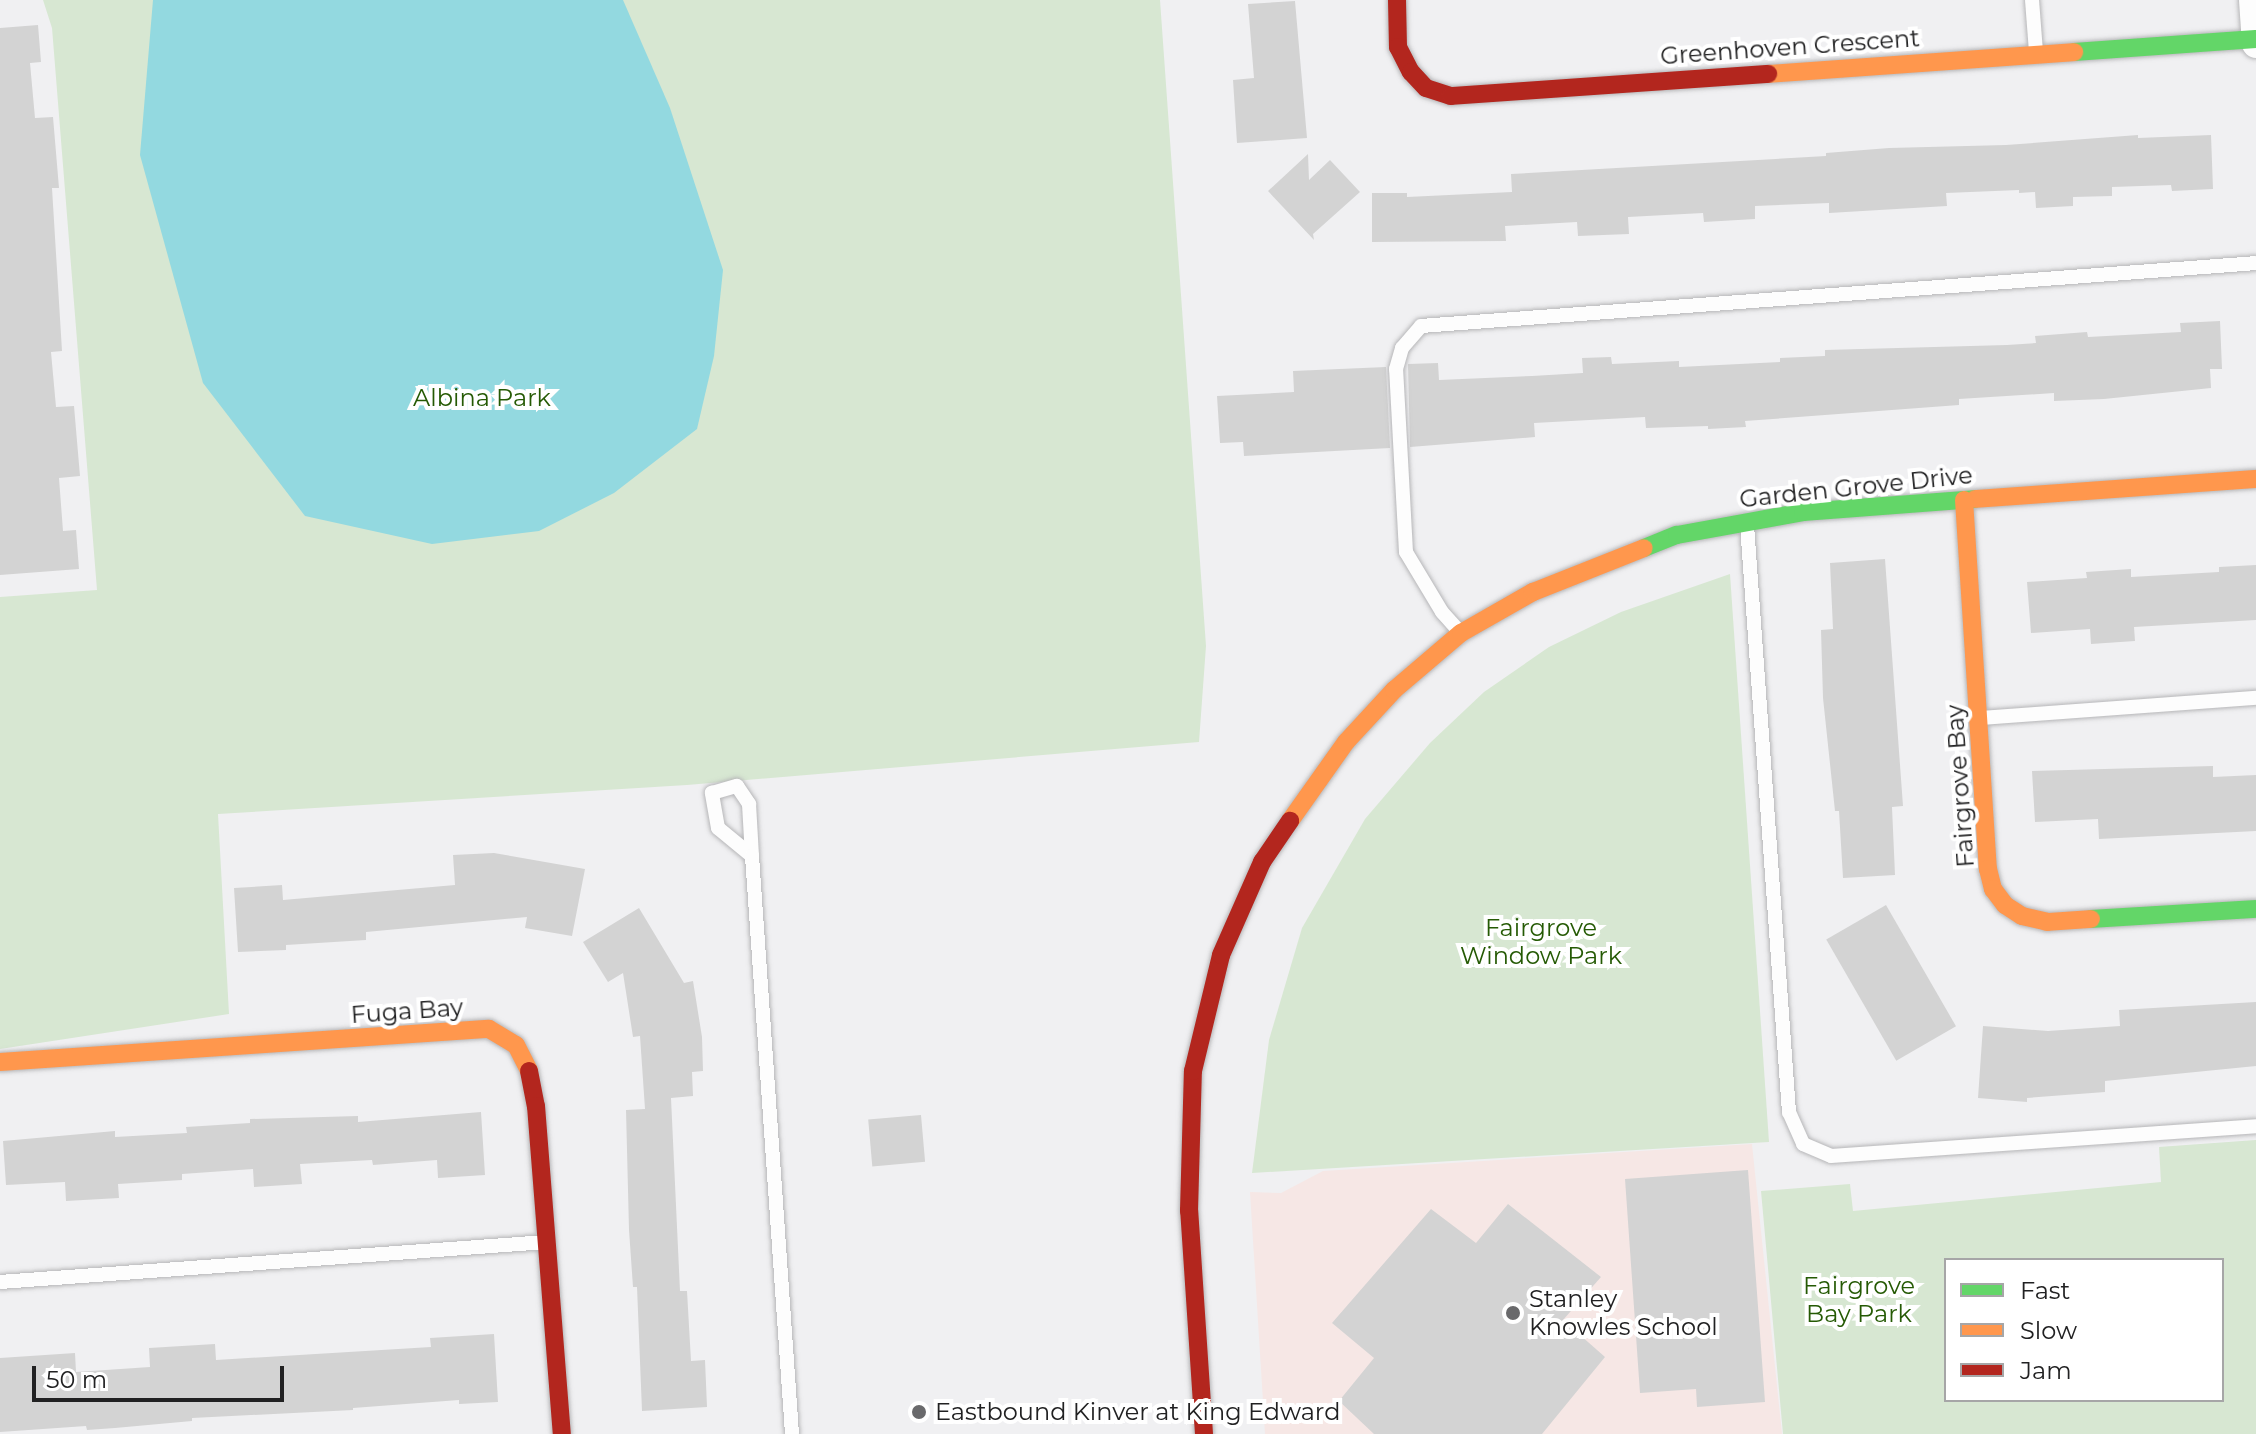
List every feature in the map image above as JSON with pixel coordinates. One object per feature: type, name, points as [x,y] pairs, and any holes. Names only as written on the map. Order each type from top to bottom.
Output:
[{"type":"street","name":"Greenhoven Crescent","points":[[1397,0],[1398,47],[1411,72],[1426,88],[1451,96],[2036,53],[2256,42]]},
{"type":"street","points":[[2253,0],[2256,42]]},
{"type":"street","name":"Garden Grove Drive","points":[[1204,1434],[1189,1211],[1193,1071],[1221,955],[1262,862],[1337,753],[1394,690],[1461,633],[1533,592],[1677,535],[1803,512],[2256,479]]},
{"type":"street","name":"Fairgrove Bay","points":[[1964,500],[1988,869],[1993,889],[2005,905],[2022,916],[2047,922],[2256,909]]},
{"type":"street","name":"Fuga Bay","points":[[0,1062],[489,1029],[516,1045],[528,1066],[536,1106],[562,1434]]},
{"type":"lane","points":[[2032,0],[2036,53]]},
{"type":"lane","points":[[1461,633],[1442,612],[1406,552],[1396,369],[1402,348],[1421,326],[2256,263]]},
{"type":"lane","points":[[1747,520],[1789,1112],[1803,1144],[1831,1156],[2256,1126]]},
{"type":"lane","points":[[1980,718],[2256,698]]},
{"type":"lane","points":[[752,856],[718,828],[712,793],[737,786],[749,804],[792,1434]]},
{"type":"lane","points":[[0,1282],[547,1242]]},
{"type":"shaded area","name":"Stanley Knowles School","points":[[1752,1144],[1782,1434],[1265,1434],[1250,1192],[1281,1193],[1323,1171]]},
{"type":"green space","name":"Albina Park","points":[[43,0],[1160,0],[1206,646],[1199,742],[687,785],[218,814],[229,1014],[0,1049],[0,597],[97,590],[52,28]]},
{"type":"green space","name":"Fairgrove Window Park","points":[[1730,574],[1769,1142],[1252,1173],[1269,1040],[1302,928],[1365,819],[1430,743],[1484,692],[1549,647],[1621,612]]},
{"type":"green space","name":"Fairgrove Bay Park","points":[[2256,1140],[2256,1434],[1783,1434],[1761,1191],[1850,1184],[1853,1211],[2161,1182],[2159,1147]]},
{"type":"water","points":[[153,0],[623,0],[670,108],[723,270],[714,356],[697,429],[614,493],[539,531],[432,544],[305,516],[203,383],[140,155]]},
{"type":"building","points":[[1295,1],[1307,138],[1237,143],[1233,80],[1254,78],[1248,4]]},
{"type":"building","points":[[38,25],[41,62],[30,63],[35,118],[53,117],[59,188],[52,188],[62,351],[51,352],[56,407],[74,406],[80,476],[59,478],[63,531],[76,530],[79,569],[0,575],[0,28]]},
{"type":"building","points":[[2138,135],[2138,138],[2211,135],[2213,189],[2172,191],[2171,185],[2112,187],[2112,196],[2073,197],[2073,206],[2036,208],[2035,192],[1946,193],[1947,206],[1829,213],[1829,203],[1755,206],[1755,219],[1704,222],[1703,213],[1628,217],[1629,234],[1578,236],[1577,222],[1505,226],[1506,241],[1372,242],[1372,193],[1407,193],[1407,197],[1512,192],[1511,174],[1826,156],[1826,153],[1889,148],[2006,145]]},
{"type":"building","points":[[1308,154],[1309,180],[1330,160],[1360,192],[1313,234],[1314,240],[1268,191]]},
{"type":"building","points":[[2220,321],[2222,369],[2210,369],[2211,388],[2104,399],[2054,401],[2054,393],[1959,399],[1959,405],[1745,421],[1746,427],[1708,429],[1708,426],[1646,428],[1645,417],[1534,423],[1535,437],[1410,447],[1408,364],[1438,363],[1439,380],[1532,376],[1583,373],[1582,358],[1611,357],[1612,364],[1679,361],[1679,367],[1780,362],[1780,358],[1825,356],[1825,350],[2036,343],[2035,336],[2087,332],[2088,337],[2181,332],[2180,323]]},
{"type":"building","points":[[1386,367],[1390,448],[1244,456],[1243,442],[1220,443],[1217,396],[1294,392],[1293,371]]},
{"type":"building","points":[[1885,559],[1903,806],[1892,807],[1895,875],[1843,878],[1839,811],[1835,811],[1823,698],[1821,630],[1833,629],[1830,563]]},
{"type":"building","points":[[2256,565],[2256,620],[2134,627],[2135,641],[2091,644],[2090,629],[2031,633],[2027,582],[2087,578],[2086,572],[2131,569],[2131,577],[2219,572],[2219,567]]},
{"type":"building","points":[[2213,766],[2213,777],[2256,775],[2256,831],[2099,839],[2098,819],[2035,822],[2032,771]]},
{"type":"building","points":[[494,853],[585,869],[572,936],[525,928],[527,917],[366,932],[366,940],[286,945],[286,950],[238,952],[234,888],[282,885],[283,900],[455,885],[453,855]]},
{"type":"building","points":[[1886,905],[1956,1026],[1896,1061],[1826,940]]},
{"type":"building","points":[[639,908],[684,983],[693,981],[702,1037],[703,1071],[692,1072],[693,1096],[671,1098],[680,1291],[687,1291],[691,1361],[705,1360],[707,1407],[642,1411],[637,1287],[633,1287],[629,1230],[626,1110],[645,1109],[640,1036],[633,1037],[623,973],[608,982],[583,942]]},
{"type":"building","points":[[2256,1002],[2256,1066],[2105,1081],[2105,1092],[2027,1098],[2027,1102],[1978,1098],[1983,1026],[2048,1031],[2120,1026],[2119,1010]]},
{"type":"building","points":[[481,1112],[485,1175],[438,1178],[437,1160],[373,1165],[372,1160],[300,1164],[302,1184],[254,1187],[253,1169],[182,1174],[182,1180],[118,1184],[119,1198],[66,1201],[65,1182],[6,1185],[3,1141],[115,1131],[115,1137],[187,1133],[186,1127],[250,1123],[250,1119],[358,1116],[358,1122]]},
{"type":"building","points":[[921,1115],[925,1162],[872,1166],[868,1120]]},
{"type":"building","points":[[1748,1170],[1765,1402],[1697,1407],[1696,1389],[1640,1393],[1625,1179]]},
{"type":"building","points":[[1508,1204],[1601,1277],[1563,1320],[1605,1357],[1542,1434],[1374,1434],[1339,1401],[1374,1358],[1332,1323],[1431,1209],[1476,1243]]},
{"type":"building","points":[[494,1334],[498,1402],[459,1404],[459,1400],[353,1410],[192,1418],[192,1421],[87,1430],[86,1426],[0,1432],[0,1358],[75,1353],[76,1372],[150,1367],[149,1348],[215,1344],[216,1360],[431,1347],[430,1338]]},
{"type":"traffic: fast","points":[[2074,52],[2256,39]]},
{"type":"traffic: fast","points":[[1644,548],[1677,535],[1803,512],[1975,499]]},
{"type":"traffic: fast","points":[[2091,919],[2256,909]]},
{"type":"traffic: slow","points":[[1768,74],[2074,52]]},
{"type":"traffic: slow","points":[[1975,499],[2256,479]]},
{"type":"traffic: slow","points":[[1964,500],[1988,869],[1993,889],[2005,905],[2022,916],[2047,922],[2091,919]]},
{"type":"traffic: slow","points":[[1290,821],[1346,742],[1394,690],[1461,633],[1533,592],[1644,548]]},
{"type":"traffic: slow","points":[[0,1062],[489,1029],[516,1045],[529,1071]]},
{"type":"traffic: jam","points":[[1397,0],[1398,47],[1411,72],[1426,88],[1451,96],[1768,74]]},
{"type":"traffic: jam","points":[[1204,1434],[1189,1211],[1193,1071],[1221,955],[1262,862],[1290,821]]},
{"type":"traffic: jam","points":[[529,1071],[536,1106],[562,1434]]},
{"type":"place","name":"Stanley Knowles School","points":[[1513,1313]]},
{"type":"place","name":"Eastbound Kinver at King Edward","points":[[919,1412]]}]
